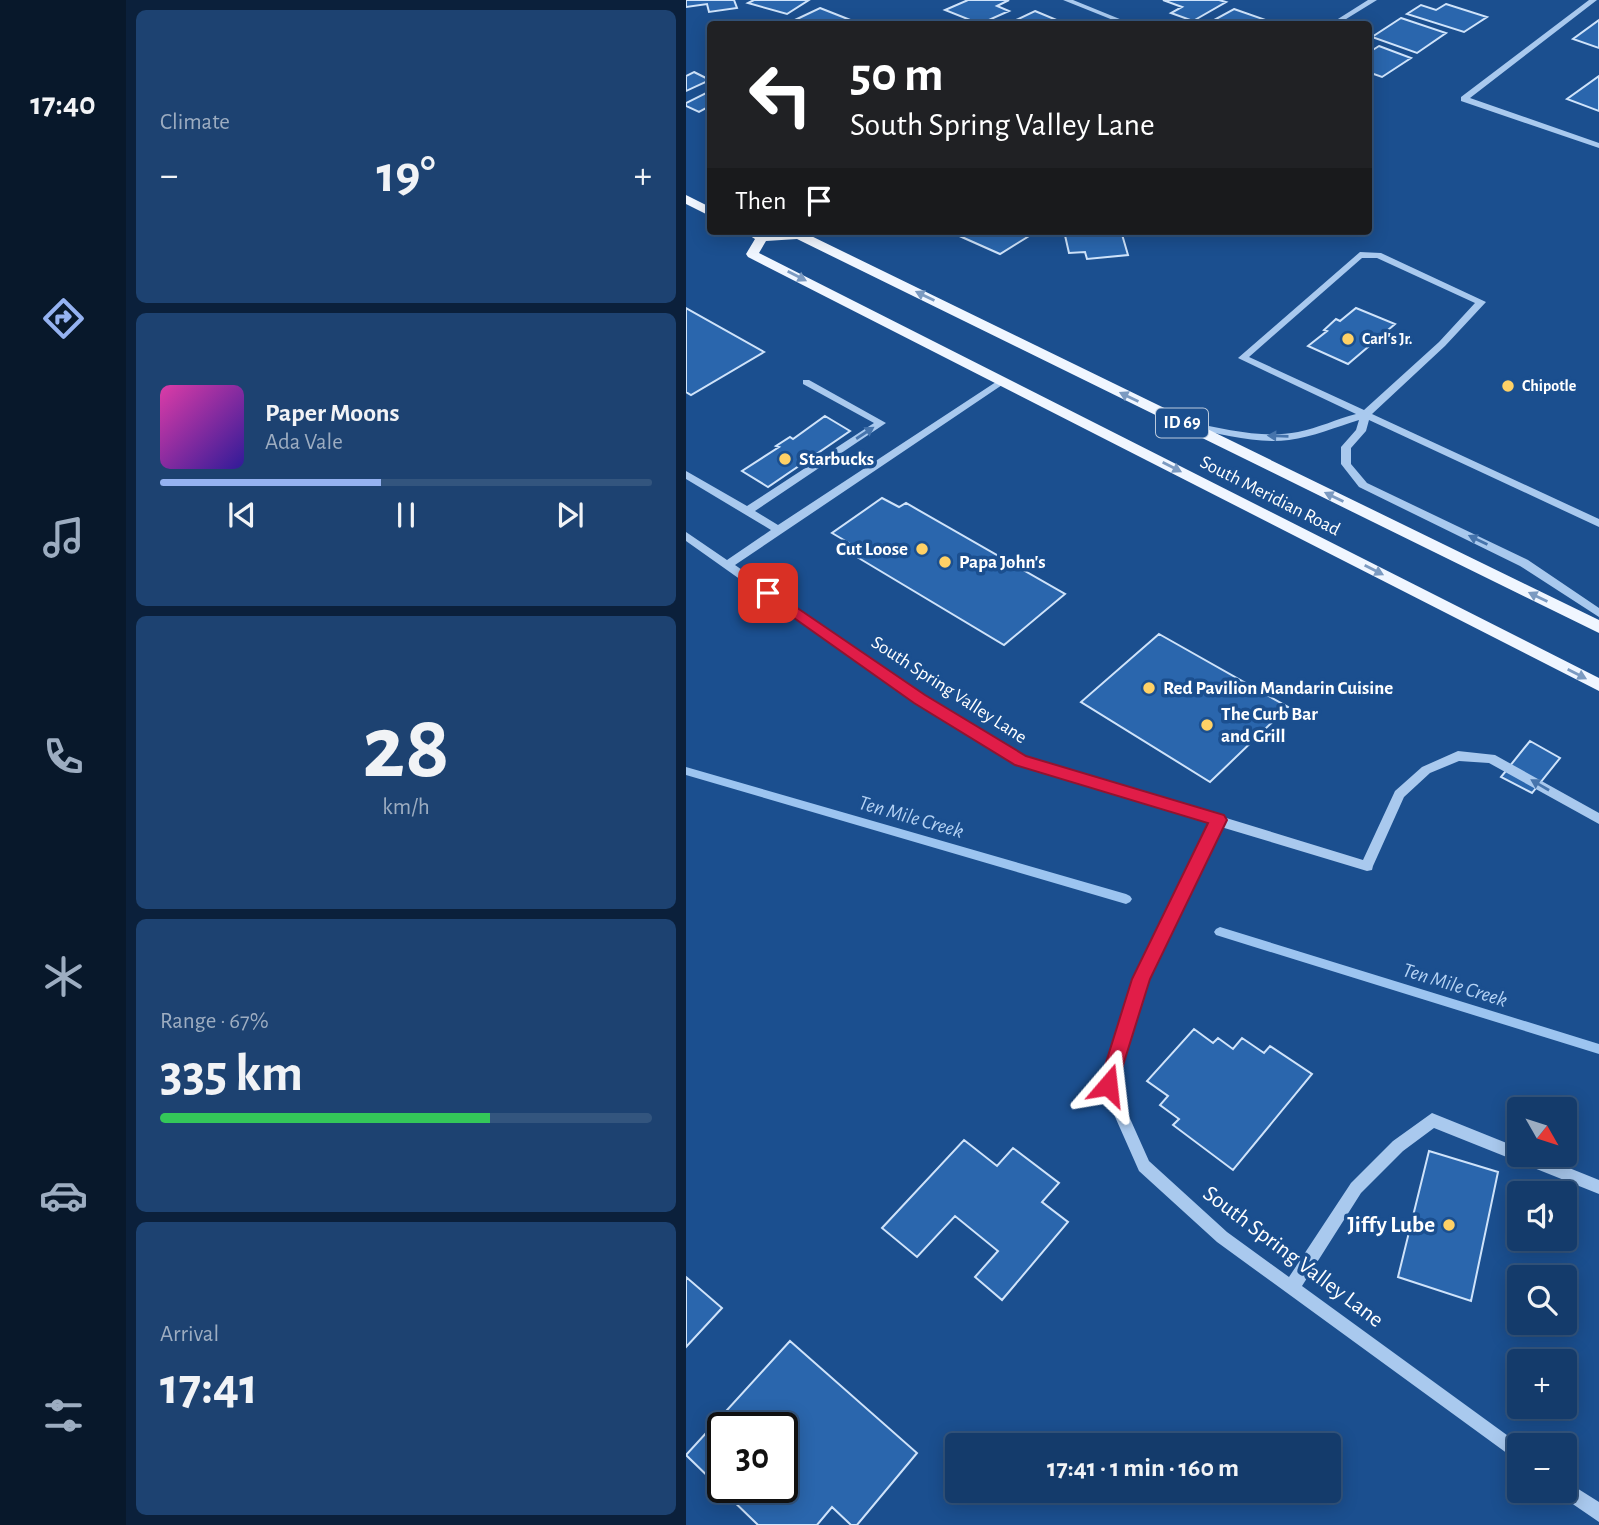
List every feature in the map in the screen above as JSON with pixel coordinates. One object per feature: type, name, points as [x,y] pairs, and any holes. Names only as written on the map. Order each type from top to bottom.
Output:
[{"type":"main road","points":[[686,199],[707,210]]},
{"type":"main road","name":"South Meridian Road","points":[[768,235],[752,254],[1599,685]]},
{"type":"main road","name":"South Meridian Road","points":[[801,235],[1599,627]]},
{"type":"street","points":[[1067,0],[1120,21]]},
{"type":"street","points":[[1339,21],[1373,0]]},
{"type":"street","points":[[1593,0],[1464,99],[1599,146]]},
{"type":"street","points":[[1187,425],[1284,438],[1365,415],[1442,344],[1481,302],[1378,255],[1360,255],[1267,334],[1243,358],[1365,415],[1596,518]]},
{"type":"street","points":[[728,564],[1002,381]]},
{"type":"street","points":[[747,511],[880,423],[806,382]]},
{"type":"street","points":[[1365,415],[1361,431],[1346,447],[1346,464],[1363,485],[1524,563],[1599,613]]},
{"type":"street","points":[[686,474],[778,530]]},
{"type":"street","name":"South Spring Valley Lane","points":[[686,536],[919,699],[1021,761],[1367,866],[1399,794],[1426,770],[1458,757],[1491,758],[1599,819]]},
{"type":"street","name":"South Spring Valley Lane","points":[[1218,820],[1141,979],[1108,1085],[1144,1166],[1222,1237],[1507,1445]]},
{"type":"street","points":[[1292,1288],[1356,1188],[1398,1146],[1432,1120],[1507,1150]]},
{"type":"street","points":[[1550,1167],[1599,1186]]},
{"type":"street","points":[[1577,1497],[1599,1513]]},
{"type":"building","points":[[686,0],[734,0],[737,8],[709,12],[707,4],[686,7]]},
{"type":"building","points":[[754,0],[809,0],[787,14],[748,3]]},
{"type":"building","points":[[968,0],[1009,0],[997,6],[1009,11],[987,21],[972,21],[945,10]]},
{"type":"building","points":[[1163,0],[1226,2],[1193,21],[1171,13],[1182,7]]},
{"type":"building","points":[[1446,4],[1487,17],[1464,32],[1407,14],[1421,5],[1436,10]]},
{"type":"building","points":[[820,8],[853,21],[802,21],[797,19]]},
{"type":"building","points":[[1234,9],[1268,21],[1217,21],[1214,20]]},
{"type":"building","points":[[1035,11],[1059,21],[1014,21]]},
{"type":"building","points":[[1401,18],[1446,33],[1417,53],[1372,37]]},
{"type":"building","points":[[1599,20],[1599,48],[1573,39]]},
{"type":"building","points":[[1379,46],[1411,58],[1382,77],[1372,73],[1372,50]]},
{"type":"building","points":[[694,72],[707,78],[707,81],[686,91],[686,76]]},
{"type":"building","points":[[1599,76],[1599,111],[1567,99]]},
{"type":"building","points":[[707,92],[707,108],[699,112],[686,106],[686,103]]},
{"type":"building","points":[[957,235],[1031,235],[1000,254]]},
{"type":"building","points":[[1065,235],[1122,235],[1128,255],[1087,259],[1085,252],[1069,253]]},
{"type":"building","points":[[686,308],[764,352],[691,395],[686,392]]},
{"type":"building","name":"Carl's Jr.","points":[[1356,308],[1395,324],[1348,364],[1308,346],[1327,331],[1324,330],[1336,319],[1340,321]]},
{"type":"building","name":"Starbucks","points":[[825,416],[850,431],[768,487],[742,471],[779,447],[776,446],[790,437],[793,439]]},
{"type":"building","points":[[882,498],[899,507],[906,503],[1065,594],[1004,645],[847,551],[854,546],[832,533]]},
{"type":"building","points":[[1159,634],[1288,707],[1210,782],[1081,702]]},
{"type":"building","points":[[1530,741],[1560,758],[1532,793],[1501,777]]},
{"type":"building","points":[[1194,1029],[1213,1043],[1218,1038],[1233,1049],[1242,1038],[1264,1053],[1270,1046],[1312,1074],[1233,1170],[1173,1125],[1179,1119],[1160,1105],[1168,1096],[1147,1081]]},
{"type":"building","points":[[964,1140],[997,1166],[1013,1148],[1059,1183],[1042,1202],[1068,1222],[1002,1300],[975,1277],[998,1251],[955,1216],[917,1257],[882,1228]]},
{"type":"building","name":"Jiffy Lube","points":[[1429,1151],[1498,1172],[1471,1301],[1398,1277]]},
{"type":"building","points":[[686,1277],[722,1308],[686,1347]]},
{"type":"building","points":[[790,1341],[917,1453],[857,1525],[851,1525],[832,1507],[817,1525],[758,1525],[735,1503],[798,1503],[798,1412],[725,1412]]},
{"type":"building","points":[[707,1432],[707,1475],[686,1455]]},
{"type":"waterway","name":"Ten Mile Creek","points":[[686,771],[1126,899]]},
{"type":"waterway","name":"Ten Mile Creek","points":[[1220,932],[1599,1049]]},
{"type":"place","name":"Carl's Jr.","points":[[1348,339]]},
{"type":"place","name":"Chipotle","points":[[1508,386]]},
{"type":"place","name":"Starbucks","points":[[785,459]]},
{"type":"place","name":"Cut Loose","points":[[922,549]]},
{"type":"place","name":"Papa John's","points":[[945,562]]},
{"type":"place","name":"Red Pavilion Mandarin Cuisine","points":[[1149,688]]},
{"type":"place","name":"The Curb Bar and Grill","points":[[1207,725]]},
{"type":"place","name":"Jiffy Lube","points":[[1449,1225]]},
{"type":"route","points":[[768,593],[919,699],[1021,761],[1218,820],[1141,979],[1108,1085]]}]
